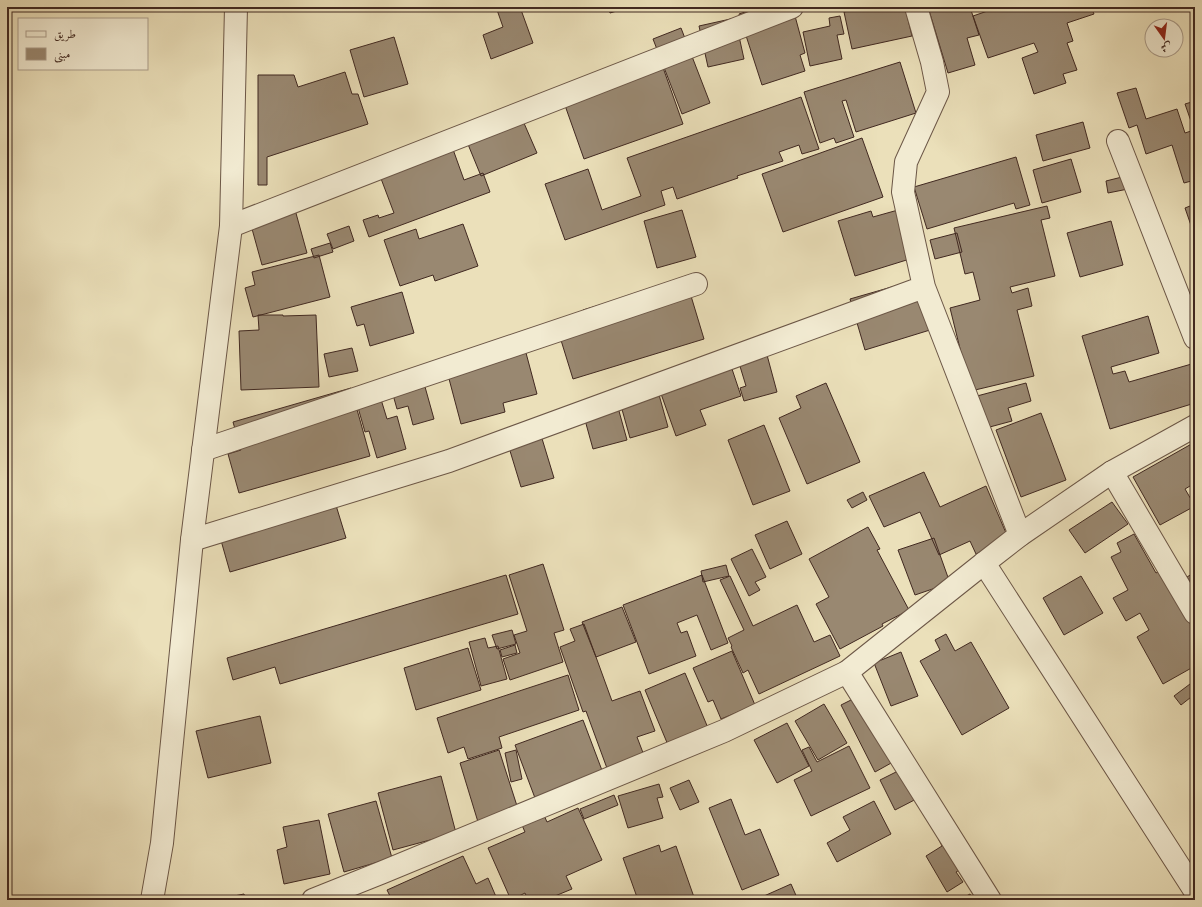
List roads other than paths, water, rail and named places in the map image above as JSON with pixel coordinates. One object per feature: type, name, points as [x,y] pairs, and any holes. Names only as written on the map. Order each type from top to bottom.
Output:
[{"type":"street","points":[[152,900],[162,843],[192,540],[232,226],[236,7]]},
{"type":"street","points":[[232,226],[792,7]]},
{"type":"street","points":[[916,7],[932,62],[938,92],[906,162],[903,192],[924,287],[1020,535]]},
{"type":"street","points":[[1118,141],[1195,338]]},
{"type":"street","points":[[203,450],[696,284]]},
{"type":"street","points":[[192,540],[449,461],[924,287]]},
{"type":"street","points":[[314,900],[724,731],[847,672],[1020,535],[1112,472],[1195,426]]},
{"type":"street","points":[[1112,472],[1195,612]]},
{"type":"street","points":[[984,563],[1195,891]]},
{"type":"street","points":[[847,672],[990,900]]}]
